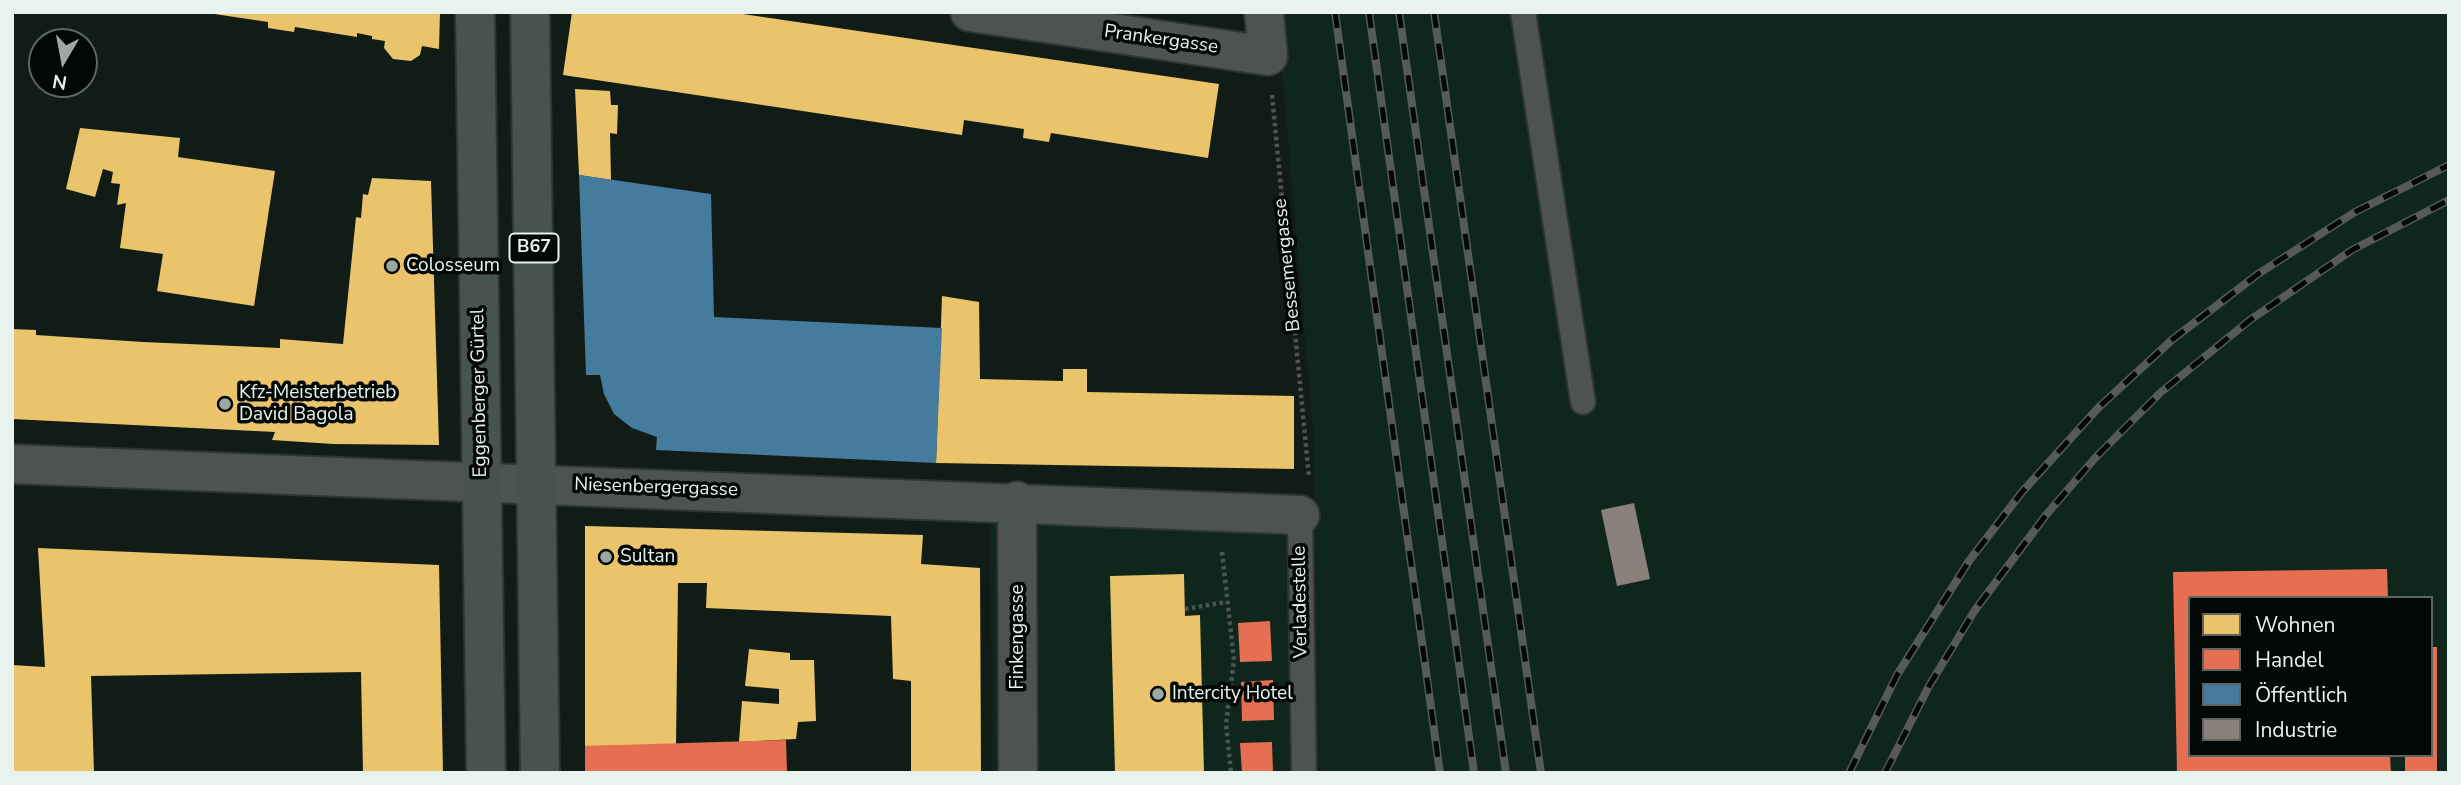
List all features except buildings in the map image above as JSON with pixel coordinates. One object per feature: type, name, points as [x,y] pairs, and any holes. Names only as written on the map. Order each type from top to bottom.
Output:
[{"type":"main road","name":"Eggenberger Gürtel","points":[[475,12],[486,773]]},
{"type":"main road","name":"B67","points":[[530,12],[540,773]]},
{"type":"street","name":"Prankergasse","points":[[970,12],[1268,56]]},
{"type":"street","points":[[1264,12],[1268,56]]},
{"type":"street","name":"Niesenbergergasse","points":[[12,464],[1017,501],[1300,515]]},
{"type":"street","name":"Finkengasse","points":[[1017,501],[1018,773]]},
{"type":"lane","points":[[1523,12],[1583,402]]},
{"type":"lane","name":"Verladestelle","points":[[1300,515],[1304,773]]},
{"type":"path","name":"Bessemergasse","points":[[1268,56],[1310,490],[1300,515]]},
{"type":"path","points":[[1221,544],[1234,660],[1226,724],[1231,773]]},
{"type":"path","points":[[1185,609],[1226,602]]},
{"type":"shaded area","points":[[1277,12],[2449,12],[2449,773],[992,773],[990,484],[1315,499],[1313,430]]},
{"type":"railway","points":[[1335,12],[1440,773]]},
{"type":"railway","points":[[1369,12],[1474,773]]},
{"type":"railway","points":[[1399,12],[1506,773]]},
{"type":"railway","points":[[1434,12],[1541,773]]},
{"type":"railway","points":[[1849,773],[1897,675],[1969,561],[2022,492],[2098,408],[2173,339],[2258,274],[2355,212],[2449,165]]},
{"type":"railway","points":[[1885,773],[1929,686],[1975,610],[2046,515],[2095,458],[2160,393],[2250,320],[2352,250],[2449,200]]},
{"type":"place","name":"Colosseum","points":[[392,266]]},
{"type":"place","name":"Kfz-Meisterbetrieb David Bagola","points":[[225,404]]},
{"type":"place","name":"Sultan","points":[[606,557]]},
{"type":"place","name":"Intercity Hotel","points":[[1158,694]]}]
